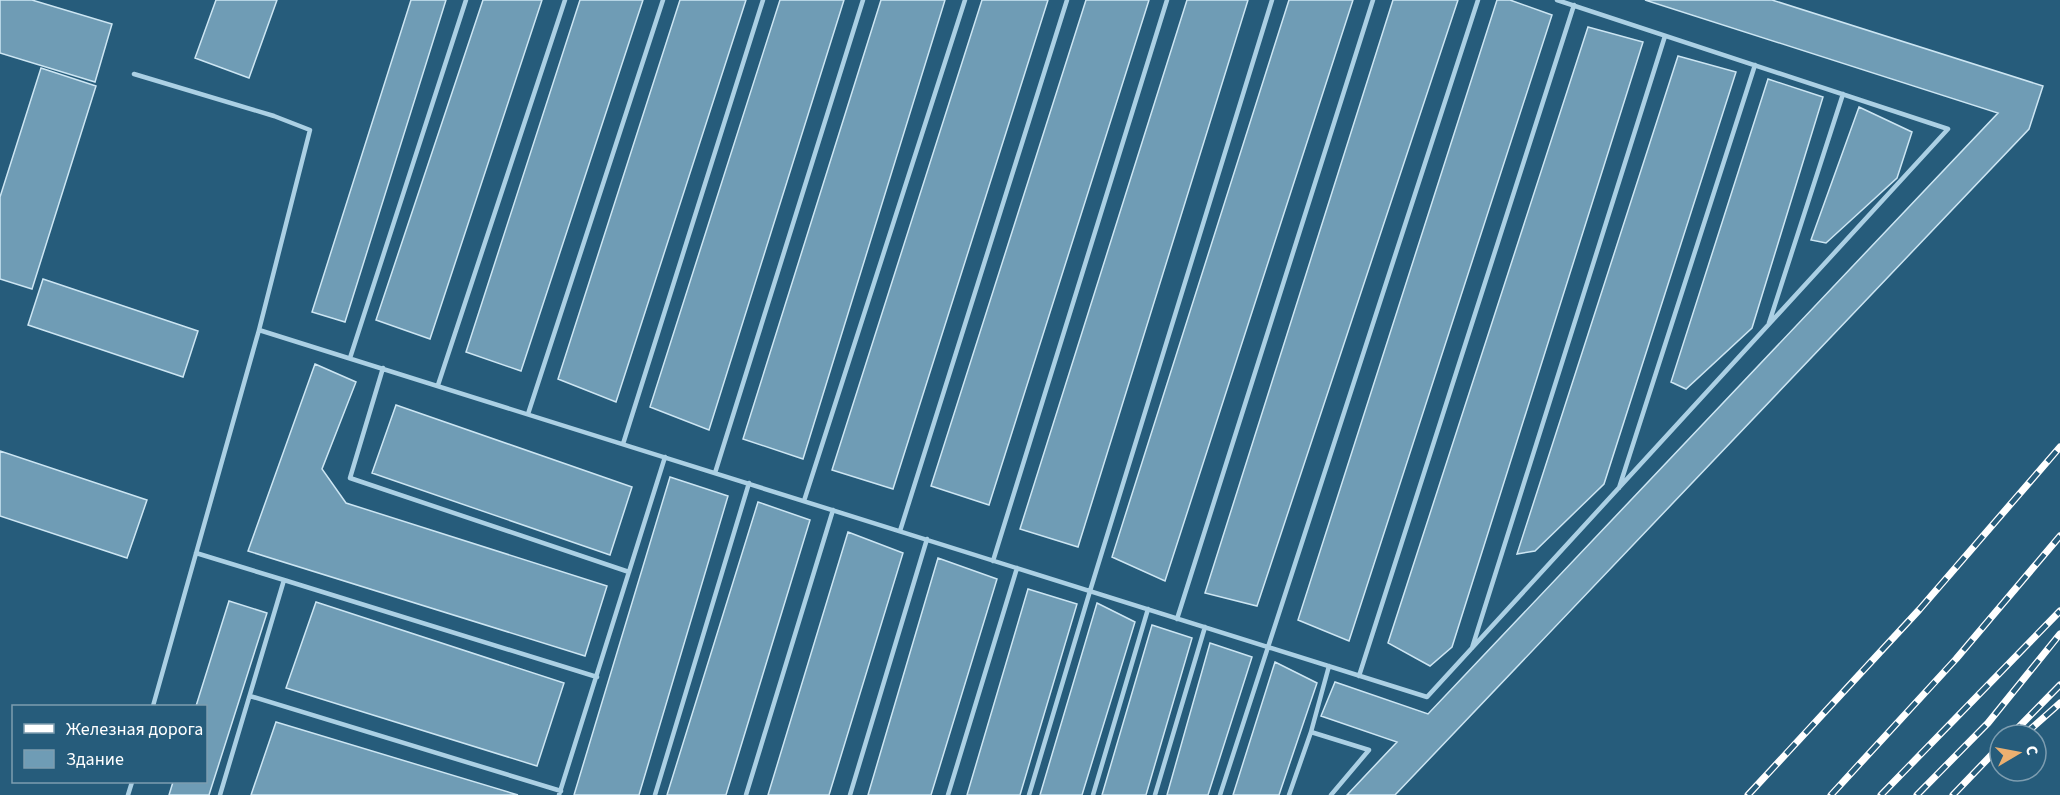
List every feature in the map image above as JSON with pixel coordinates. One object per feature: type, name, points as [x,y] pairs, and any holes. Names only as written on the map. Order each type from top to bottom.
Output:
[{"type":"lane","points":[[350,358],[466,0]]},
{"type":"lane","points":[[438,385],[565,0]]},
{"type":"lane","points":[[528,414],[663,0]]},
{"type":"lane","points":[[623,444],[763,0]]},
{"type":"lane","points":[[715,473],[863,0]]},
{"type":"lane","points":[[804,501],[965,0]]},
{"type":"lane","points":[[900,531],[1067,0]]},
{"type":"lane","points":[[993,561],[1167,0]]},
{"type":"lane","points":[[1029,795],[1272,0]]},
{"type":"lane","points":[[1177,618],[1373,0]]},
{"type":"lane","points":[[1220,795],[1270,648],[1478,0]]},
{"type":"lane","points":[[259,330],[1427,697],[1948,129],[1557,0]]},
{"type":"lane","points":[[1359,676],[1574,5]]},
{"type":"lane","points":[[1472,649],[1665,36]]},
{"type":"lane","points":[[1618,490],[1755,65]]},
{"type":"lane","points":[[134,74],[274,116],[310,130],[259,330],[153,705]]},
{"type":"lane","points":[[1768,325],[1843,94]]},
{"type":"lane","points":[[383,368],[350,478],[629,572]]},
{"type":"lane","points":[[250,696],[560,793],[665,457]]},
{"type":"lane","points":[[655,795],[749,483]]},
{"type":"lane","points":[[746,795],[833,510]]},
{"type":"lane","points":[[850,795],[927,539]]},
{"type":"lane","points":[[196,553],[597,677]]},
{"type":"lane","points":[[948,795],[1017,568]]},
{"type":"lane","points":[[220,795],[284,580]]},
{"type":"lane","points":[[1093,795],[1148,609]]},
{"type":"lane","points":[[1155,795],[1205,627]]},
{"type":"lane","points":[[1289,795],[1311,732],[1329,666]]},
{"type":"lane","points":[[1311,732],[1369,750],[1331,795]]},
{"type":"building","points":[[0,0],[32,0],[112,24],[95,82],[0,53]]},
{"type":"building","points":[[216,0],[277,0],[249,78],[195,58]]},
{"type":"building","points":[[411,0],[446,0],[345,322],[312,312]]},
{"type":"building","points":[[483,0],[542,0],[430,339],[376,320]]},
{"type":"building","points":[[580,0],[643,0],[521,371],[466,352]]},
{"type":"building","points":[[680,0],[746,0],[616,402],[558,379]]},
{"type":"building","points":[[780,0],[844,0],[709,430],[650,407]]},
{"type":"building","points":[[881,0],[945,0],[803,459],[743,439]]},
{"type":"building","points":[[982,0],[1048,0],[893,489],[832,470]]},
{"type":"building","points":[[1086,0],[1149,0],[989,505],[931,486]]},
{"type":"building","points":[[1187,0],[1248,0],[1078,547],[1020,529]]},
{"type":"building","points":[[1289,0],[1353,0],[1165,581],[1112,557]]},
{"type":"building","points":[[1393,0],[1458,0],[1257,606],[1205,593]]},
{"type":"building","points":[[1497,0],[1510,0],[1552,15],[1349,641],[1298,620]]},
{"type":"building","points":[[1645,0],[1772,0],[2043,86],[2029,129],[1395,795],[1347,795],[1397,742],[1321,716],[1335,682],[1428,714],[1998,113]]},
{"type":"building","points":[[1588,27],[1643,42],[1452,647],[1430,666],[1388,643]]},
{"type":"building","points":[[1678,56],[1736,72],[1604,484],[1535,551],[1517,554]]},
{"type":"building","points":[[41,68],[96,86],[32,289],[0,279],[0,197]]},
{"type":"building","points":[[1768,79],[1823,97],[1752,328],[1686,389],[1671,382]]},
{"type":"building","points":[[1859,107],[1912,132],[1897,178],[1826,243],[1811,240]]},
{"type":"building","points":[[43,279],[198,331],[183,377],[28,325]]},
{"type":"building","points":[[315,364],[356,382],[322,469],[346,503],[607,586],[585,656],[248,551]]},
{"type":"building","points":[[396,405],[632,487],[610,555],[372,473]]},
{"type":"building","points":[[0,451],[147,500],[127,558],[0,516]]},
{"type":"building","points":[[670,477],[728,496],[639,795],[574,795]]},
{"type":"building","points":[[758,502],[810,520],[726,795],[667,795]]},
{"type":"building","points":[[848,532],[903,553],[829,795],[768,795]]},
{"type":"building","points":[[938,558],[997,579],[931,795],[868,795]]},
{"type":"building","points":[[1028,589],[1077,604],[1020,795],[967,795]]},
{"type":"building","points":[[229,601],[267,613],[209,795],[169,795],[173,783],[207,783],[207,705],[196,705]]},
{"type":"building","points":[[316,602],[564,683],[537,766],[286,688]]},
{"type":"building","points":[[1097,603],[1135,622],[1082,795],[1040,795]]},
{"type":"building","points":[[1152,625],[1192,638],[1146,795],[1102,795]]},
{"type":"building","points":[[1210,643],[1252,657],[1208,795],[1167,795]]},
{"type":"building","points":[[1275,662],[1317,683],[1279,795],[1233,795]]},
{"type":"building","points":[[276,722],[518,795],[251,795]]},
{"type":"railway","points":[[1748,795],[1919,610],[2060,447]]},
{"type":"railway","points":[[1831,795],[1956,659],[2060,536]]},
{"type":"railway","points":[[1881,795],[2060,611]]},
{"type":"railway","points":[[1917,795],[1988,723],[2060,634]]},
{"type":"railway","points":[[2023,723],[2060,685]]},
{"type":"railway","points":[[2038,723],[2060,703]]},
{"type":"railway","points":[[1953,795],[1988,759]]}]
